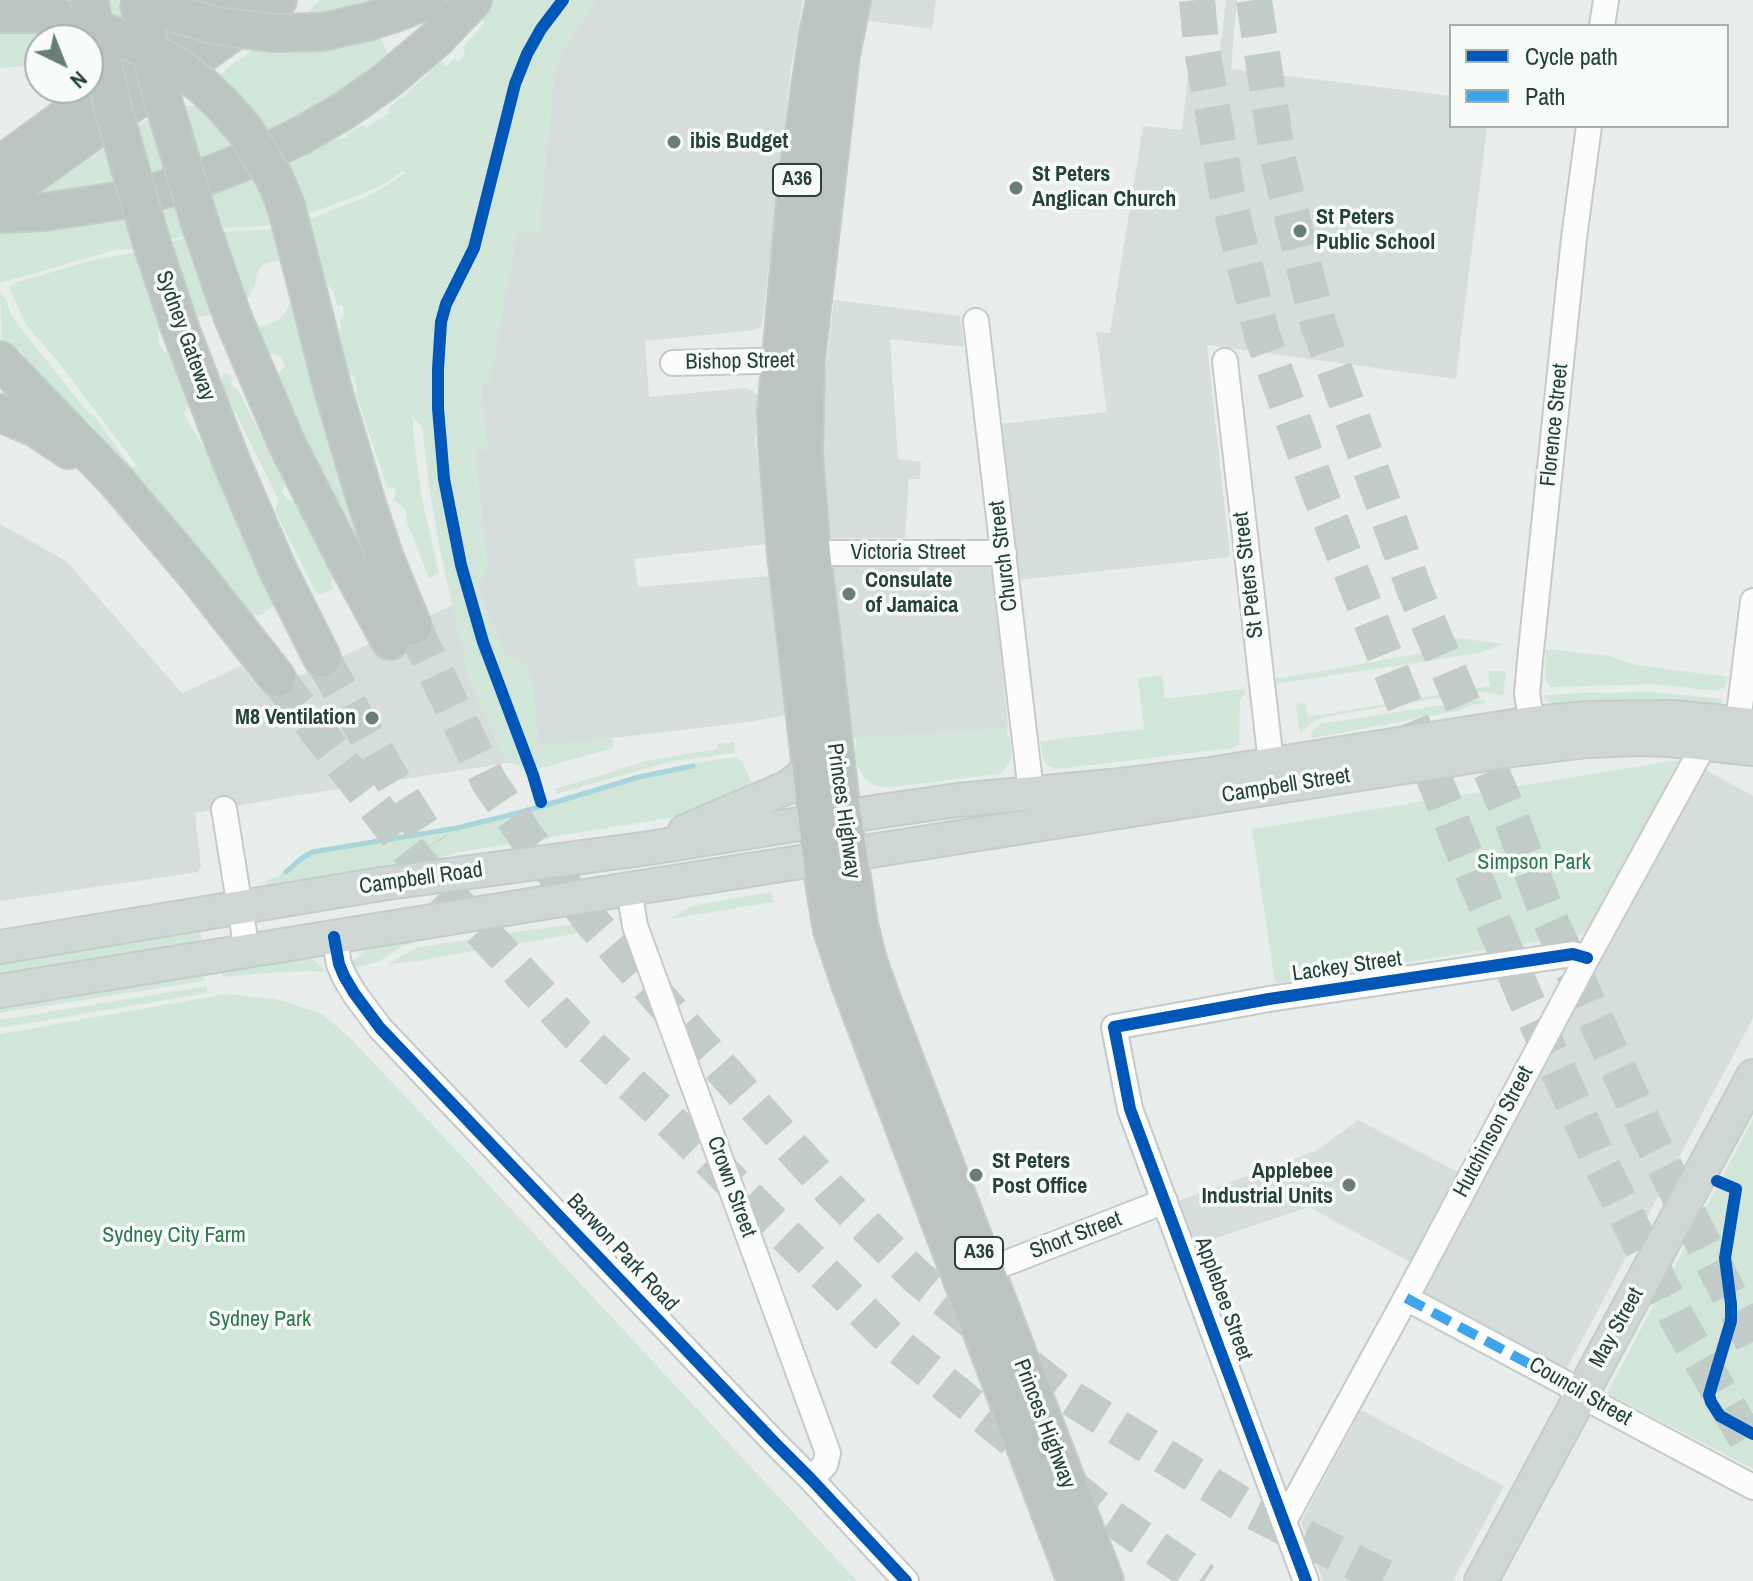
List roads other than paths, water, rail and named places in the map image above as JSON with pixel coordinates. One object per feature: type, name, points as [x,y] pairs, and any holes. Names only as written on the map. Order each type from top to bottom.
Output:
[{"type":"highway","points":[[141,0],[217,26],[272,33],[322,32],[367,22],[412,6]]},
{"type":"highway","points":[[0,14],[82,12],[105,32],[146,49],[190,75],[244,129],[275,179],[286,206],[333,390],[385,558],[402,634],[346,560],[286,442],[233,318],[194,207],[162,97],[141,0]]},
{"type":"highway","points":[[0,165],[226,0]]},
{"type":"highway","points":[[0,197],[278,0]]},
{"type":"highway","points":[[0,214],[92,206],[164,190],[263,154],[345,110],[389,79],[473,0]]},
{"type":"highway","name":"Princes Highway","points":[[825,0],[797,180],[794,360],[812,553],[834,857],[832,930],[1076,1581]]},
{"type":"highway","name":"Princes Highway","points":[[830,819],[810,763],[786,554],[776,412],[794,360],[852,0]]},
{"type":"highway","points":[[0,30],[47,29],[82,12]]},
{"type":"highway","name":"Sydney Gateway","points":[[82,12],[180,328],[231,461],[277,568],[322,658]]},
{"type":"highway","points":[[0,360],[117,482],[197,576],[277,678]]},
{"type":"highway","points":[[0,413],[36,428],[117,482]]},
{"type":"highway","name":"Princes Highway","points":[[834,857],[859,924],[868,961],[1105,1581]]},
{"type":"main road","name":"Campbell Street","points":[[834,857],[1272,776],[1532,723],[1587,718],[1674,717],[1748,732]]},
{"type":"main road","name":"Campbell Street","points":[[830,819],[1031,792],[1426,763],[1587,741],[1639,739],[1705,743],[1748,732]]},
{"type":"main road","points":[[649,848],[788,787],[802,776],[810,763]]},
{"type":"main road","name":"Campbell Road","points":[[0,947],[381,884],[649,848],[830,819]]},
{"type":"main road","name":"Campbell Road","points":[[0,991],[834,857]]},
{"type":"main road","name":"May Street","points":[[1481,1581],[1753,1076]]},
{"type":"street","points":[[1602,24],[1606,0]]},
{"type":"street","name":"Florence Street","points":[[1532,723],[1527,694],[1530,660],[1574,238],[1589,128]]},
{"type":"street","name":"Church Street","points":[[976,321],[1031,792]]},
{"type":"street","name":"Bishop Street","points":[[673,363],[794,360]]},
{"type":"street","name":"St Peters Street","points":[[1225,361],[1272,776]]},
{"type":"street","name":"Victoria Street","points":[[812,553],[1004,553]]},
{"type":"street","points":[[1748,732],[1753,601]]},
{"type":"street","name":"Hutchinson Street","points":[[1284,1521],[1705,743]]},
{"type":"street","points":[[224,809],[247,951]]},
{"type":"street","name":"Crown Street","points":[[629,889],[635,926],[828,1453],[825,1465],[811,1479]]},
{"type":"street","name":"Barwon Park Road","points":[[334,937],[344,976],[380,1028],[906,1581]]},
{"type":"street","name":"Lackey Street","points":[[1114,1027],[1282,997],[1573,954],[1587,958]]},
{"type":"street","name":"Applebee Street","points":[[1114,1027],[1130,1109],[1306,1581]]},
{"type":"street","name":"Short Street","points":[[986,1271],[1165,1201]]},
{"type":"street","name":"Council Street","points":[[1406,1298],[1753,1487]]},
{"type":"waterway","points":[[286,872],[313,852],[457,828],[639,777],[693,766]]},
{"type":"tunnel","points":[[1197,0],[1201,44],[1227,193],[1262,335],[1321,497],[1524,995],[1598,1158],[1679,1322],[1753,1450]]},
{"type":"tunnel","points":[[1254,0],[1278,159],[1318,324],[1415,591],[1513,823],[1549,918],[1651,1140],[1753,1342]]},
{"type":"tunnel","points":[[413,626],[489,782],[525,835],[593,923],[831,1191],[917,1277],[1058,1390],[1254,1512],[1392,1581]]},
{"type":"tunnel","points":[[322,658],[432,845]]},
{"type":"tunnel","points":[[277,678],[417,861],[576,1033],[659,1110],[896,1344],[1097,1508],[1204,1581]]},
{"type":"place","name":"ibis Budget","points":[[674,142]]},
{"type":"place","name":"St Peters Anglican Church","points":[[1016,188]]},
{"type":"place","name":"St Peters Public School","points":[[1300,231]]},
{"type":"place","name":"Consulate of Jamaica","points":[[849,594]]},
{"type":"place","name":"M8 Ventilation","points":[[372,718]]},
{"type":"place","name":"St Peters Post Office","points":[[976,1175]]},
{"type":"place","name":"Applebee Industrial Units","points":[[1349,1185]]},
{"type":"park label","name":"Simpson Park","points":[[1534,863]]},
{"type":"park label","name":"Sydney City Farm","points":[[174,1236]]},
{"type":"park label","name":"Sydney Park","points":[[260,1320]]}]
